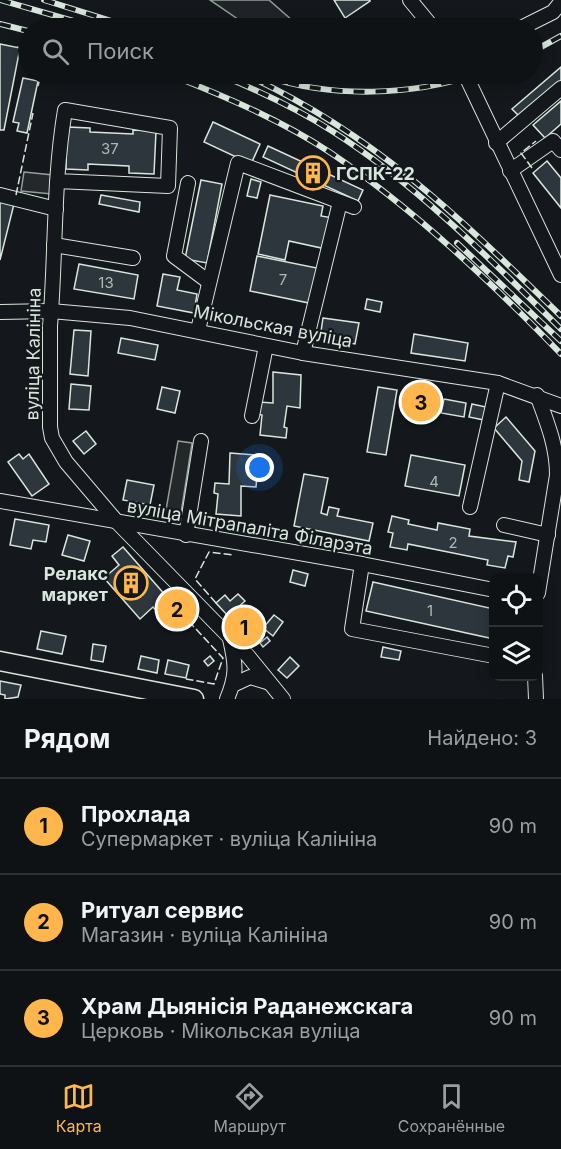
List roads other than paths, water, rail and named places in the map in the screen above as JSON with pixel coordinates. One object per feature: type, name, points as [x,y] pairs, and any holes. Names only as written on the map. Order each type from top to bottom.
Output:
[{"type":"main road","points":[[0,661],[194,699]]},
{"type":"street","points":[[411,0],[426,18]]},
{"type":"street","points":[[541,18],[553,12],[561,2]]},
{"type":"street","points":[[469,84],[561,275]]},
{"type":"street","points":[[496,143],[561,88]]},
{"type":"street","name":"вуліца Калініна","points":[[57,182],[168,186],[170,128],[65,110],[58,149],[51,311],[49,408],[52,438],[66,462],[117,522],[248,656],[283,699]]},
{"type":"street","points":[[510,171],[553,141],[561,150]]},
{"type":"street","points":[[198,330],[238,163],[354,207]]},
{"type":"street","points":[[188,183],[174,256],[209,282]]},
{"type":"street","points":[[0,195],[56,208]]},
{"type":"street","points":[[303,353],[340,202]]},
{"type":"street","points":[[54,245],[133,258]]},
{"type":"street","name":"Мікольская вуліца","points":[[0,312],[51,311],[130,318],[303,353],[498,383],[537,395],[561,406]]},
{"type":"street","points":[[252,416],[266,345]]},
{"type":"street","points":[[470,507],[498,383]]},
{"type":"street","points":[[537,395],[550,429],[557,458],[541,573]]},
{"type":"street","points":[[186,535],[201,441]]},
{"type":"street","name":"вуліца Мітрапаліта Філарэта","points":[[0,501],[362,564],[489,589]]},
{"type":"street","points":[[504,525],[548,535]]},
{"type":"street","points":[[362,564],[352,629],[489,655]]},
{"type":"street","points":[[227,699],[235,684],[235,662],[230,639]]},
{"type":"street","points":[[235,684],[249,677],[267,682]]},
{"type":"street","points":[[535,681],[536,699]]},
{"type":"railway","points":[[0,0],[63,18]]},
{"type":"railway","points":[[44,0],[102,18]]},
{"type":"railway","points":[[0,24],[18,28]]},
{"type":"railway","points":[[543,46],[561,36]]},
{"type":"railway","points":[[192,84],[272,119],[312,141],[362,175],[451,248],[561,354]]},
{"type":"railway","points":[[241,84],[332,131],[394,175],[451,224],[561,329]]},
{"type":"railway","points":[[264,84],[334,123],[413,180],[487,245],[561,316]]},
{"type":"railway","points":[[292,84],[372,92],[439,84]]},
{"type":"railway","points":[[457,243],[561,341]]},
{"type":"place","name":"ГСПК-22","points":[[313,173]]},
{"type":"place","name":"Храм Дыянісія Раданежскага","points":[[421,402]]},
{"type":"place","name":"Релакс маркет","points":[[131,583]]},
{"type":"place","name":"Ритуал сервис","points":[[177,609]]},
{"type":"place","name":"Прохлада","points":[[244,627]]}]
